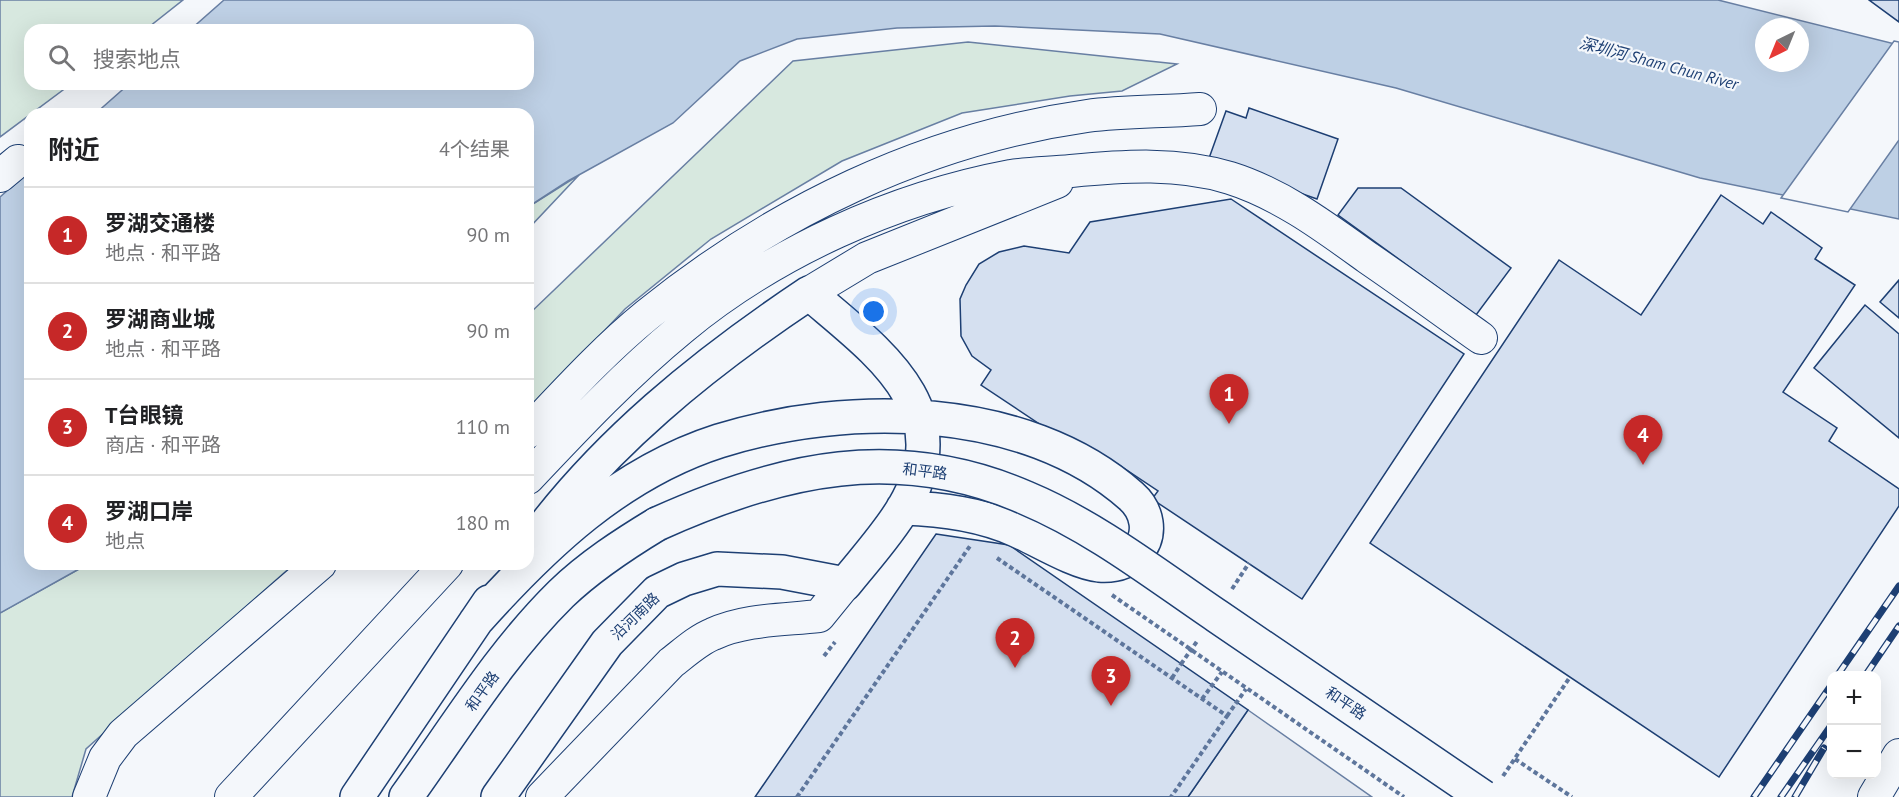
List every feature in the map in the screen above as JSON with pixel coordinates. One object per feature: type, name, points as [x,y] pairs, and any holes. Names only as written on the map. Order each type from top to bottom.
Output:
[{"type":"main road","points":[[534,541],[589,475],[667,399],[760,326],[809,293],[889,364],[908,389],[920,418],[922,450],[916,483],[903,508],[845,584]]},
{"type":"main road","points":[[534,559],[603,500],[674,458],[719,441],[796,424],[858,417],[959,421],[1006,430],[1053,448],[1092,468],[1125,491],[1144,511],[1147,525],[1144,538],[1137,551],[1123,562],[1113,565],[1096,565],[977,516],[943,509],[903,508]]},
{"type":"main road","name":"和平路","points":[[406,797],[531,625],[562,593],[596,565],[657,524],[746,487],[831,469],[875,466],[927,469],[979,480],[1027,498],[1114,546],[1493,787]]},
{"type":"main road","name":"沿河南路","points":[[498,797],[607,643],[657,592],[684,579],[717,569],[782,572],[845,584]]},
{"type":"main road","points":[[357,797],[513,570]]},
{"type":"main road","points":[[476,621],[522,570]]},
{"type":"main road","points":[[362,797],[402,751],[531,625]]},
{"type":"lane","points":[[534,426],[646,315],[726,256],[813,204],[908,161],[997,136],[1088,116],[1200,109]]},
{"type":"lane","points":[[534,472],[621,382],[683,327],[732,292],[797,253],[874,217],[937,194],[1012,176],[1143,166],[1185,168],[1230,178],[1270,194],[1319,222],[1481,338]]},
{"type":"lane","points":[[809,293],[876,254],[1090,169]]},
{"type":"lane","points":[[89,797],[105,758],[123,734],[313,570]]},
{"type":"lane","points":[[231,797],[441,570]]},
{"type":"lane","points":[[542,797],[671,663],[694,645],[714,633],[737,627],[819,616],[845,584]]},
{"type":"lane","points":[[1874,797],[1899,755]]},
{"type":"path","points":[[797,797],[973,541]]},
{"type":"path","points":[[992,554],[1227,716]]},
{"type":"path","points":[[1110,594],[1404,797]]},
{"type":"path","points":[[824,656],[838,637]]},
{"type":"path","points":[[1172,678],[1181,664]]},
{"type":"path","points":[[1202,699],[1222,672]]},
{"type":"path","points":[[1493,787],[1515,759],[1570,677]]},
{"type":"path","points":[[1171,797],[1246,689]]},
{"type":"path","points":[[1515,759],[1572,797]]},
{"type":"shaded area","points":[[0,0],[183,0],[153,24],[24,24],[24,90],[63,90],[39,108],[24,108],[24,119],[0,137]]},
{"type":"shaded area","points":[[968,42],[1177,64],[1122,91],[1070,96],[962,113],[842,161],[711,239],[625,309],[534,405],[534,309],[793,61]]},
{"type":"shaded area","points":[[579,175],[534,223],[534,203]]},
{"type":"shaded area","points":[[77,570],[287,570],[86,749],[72,797],[0,797],[0,613]]},
{"type":"shaded area","points":[[1248,710],[1372,797],[1188,797]]},
{"type":"water","name":"深圳河 Sham Chun River","points":[[224,0],[1718,0],[1790,18],[1755,18],[1755,72],[1809,72],[1809,23],[1899,45],[1899,219],[1700,178],[1396,88],[1160,34],[995,26],[897,28],[797,39],[740,61],[673,123],[568,181],[534,203],[534,108],[102,108],[122,90],[534,90],[534,24],[197,24]]},
{"type":"water","points":[[24,176],[24,570],[77,570],[0,613],[0,197]]},
{"type":"pier","points":[[1894,41],[1899,42],[1899,140],[1848,212],[1781,198]]},
{"type":"building","points":[[1869,0],[1899,0],[1899,22]]},
{"type":"building","points":[[1249,108],[1338,139],[1317,199],[1208,161],[1226,111],[1246,118]]},
{"type":"building","points":[[1358,188],[1401,188],[1511,268],[1476,315],[1338,215]]},
{"type":"building","points":[[1721,195],[1763,224],[1771,212],[1822,248],[1815,259],[1855,285],[1783,392],[1837,428],[1829,441],[1899,489],[1899,506],[1719,777],[1370,543],[1559,260],[1641,315]]},
{"type":"building","points":[[1231,199],[1464,354],[1302,599],[1152,499],[1158,491],[1116,463],[1110,471],[981,385],[991,370],[972,356],[961,336],[960,299],[966,285],[979,264],[999,252],[1024,246],[1069,253],[1090,222]]},
{"type":"building","points":[[1899,280],[1899,318],[1880,302]]},
{"type":"building","points":[[1865,305],[1899,334],[1899,438],[1814,368]]},
{"type":"building","points":[[936,534],[1009,545],[1248,710],[1188,797],[755,797]]},
{"type":"railway","points":[[1840,671],[1899,586]]},
{"type":"railway","points":[[1868,671],[1899,626]]},
{"type":"railway","points":[[1754,797],[1827,691]]},
{"type":"railway","points":[[1781,797],[1831,725]]},
{"type":"railway","points":[[1795,797],[1824,748]]},
{"type":"place","name":"罗湖交通楼","points":[[1229,424]]},
{"type":"place","name":"罗湖口岸","points":[[1643,465]]},
{"type":"place","name":"罗湖商业城","points":[[1015,668]]},
{"type":"place","name":"T台眼镜","points":[[1111,706]]}]
